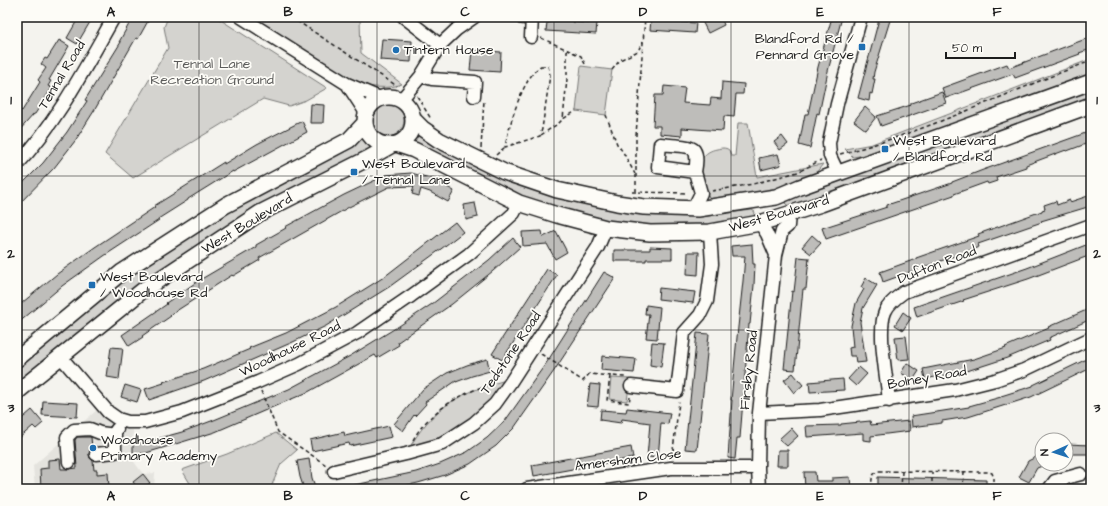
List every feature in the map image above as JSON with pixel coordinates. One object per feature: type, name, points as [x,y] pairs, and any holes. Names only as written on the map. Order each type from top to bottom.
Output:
[{"type":"main road","name":"West Boulevard","points":[[413,119],[439,140],[491,166],[557,190],[617,204],[644,207],[695,209],[776,197],[1091,82]]},
{"type":"main road","points":[[391,97],[401,100],[410,108],[413,119],[411,130],[405,138],[394,144],[379,143],[369,135],[365,118],[371,104],[380,98],[391,97]]},
{"type":"main road","name":"West Boulevard","points":[[17,392],[142,291],[260,213],[394,144],[414,150],[519,202],[557,215],[606,228],[650,233],[710,232],[765,222],[821,204],[1091,105]]},
{"type":"main road","name":"West Boulevard","points":[[17,358],[122,272],[226,205],[349,140],[365,118]]},
{"type":"main road","points":[[765,222],[776,197]]},
{"type":"main road","points":[[695,209],[719,210],[755,208],[765,222]]},
{"type":"street","name":"Tennal Road","points":[[17,165],[32,150],[46,129],[81,75],[114,17]]},
{"type":"street","points":[[404,17],[440,45]]},
{"type":"street","points":[[401,100],[421,76],[440,45],[474,17]]},
{"type":"street","points":[[531,37],[532,17]]},
{"type":"street","points":[[838,174],[830,156],[829,144],[837,104],[860,17]]},
{"type":"street","points":[[248,19],[347,84],[380,98]]},
{"type":"street","points":[[421,76],[432,79],[475,82],[474,96]]},
{"type":"street","points":[[347,84],[365,118]]},
{"type":"street","points":[[695,172],[701,193],[695,209]]},
{"type":"street","name":"Woodhouse Road","points":[[121,420],[128,422],[145,422],[182,412],[299,364],[357,333],[469,254],[514,213],[519,202]]},
{"type":"street","name":"Firsby Road","points":[[759,489],[759,413],[776,255],[782,232],[788,226],[789,214]]},
{"type":"street","points":[[765,222],[782,232]]},
{"type":"street","name":"Firsby Road","points":[[765,222],[776,255]]},
{"type":"street","name":"Dufton Road","points":[[889,401],[881,326],[885,310],[895,299],[904,292],[1091,225]]},
{"type":"street","name":"Tedstone Road","points":[[334,471],[442,444],[474,423],[495,404],[514,378],[598,247],[606,228]]},
{"type":"street","points":[[631,386],[677,392],[684,333],[700,315],[707,301],[712,264],[710,232]]},
{"type":"street","name":"Bolney Road","points":[[759,413],[820,410],[889,401],[955,390],[995,380],[1024,370],[1091,338]]},
{"type":"street","points":[[60,356],[108,412],[121,420],[115,435],[115,452],[96,454]]},
{"type":"street","points":[[69,462],[67,437],[74,430],[90,429],[100,434],[115,435]]},
{"type":"street","name":"Amersham Close","points":[[527,489],[671,468],[758,468]]},
{"type":"street","points":[[1049,489],[1055,481],[1081,474]]},
{"type":"path","points":[[291,17],[398,87],[412,86],[433,122]]},
{"type":"path","points":[[636,192],[636,135],[645,17]]},
{"type":"path","points":[[531,37],[538,37],[581,56],[584,64]]},
{"type":"path","points":[[612,70],[620,60],[638,50],[644,39]]},
{"type":"path","points":[[563,119],[567,79],[567,50]]},
{"type":"path","points":[[628,192],[701,193],[753,184],[798,172],[830,156],[870,146],[948,118],[1091,61]]},
{"type":"path","points":[[505,147],[508,129],[517,105],[532,74],[541,66],[548,66],[550,75],[540,136]]},
{"type":"path","points":[[474,96],[484,98],[481,148],[486,151]]},
{"type":"path","points":[[491,153],[496,155],[505,147],[540,136],[576,111]]},
{"type":"path","points":[[606,115],[617,144],[623,152],[635,176]]},
{"type":"path","points":[[532,349],[582,381],[589,374],[610,376],[631,378],[629,403],[607,400],[610,376]]},
{"type":"path","points":[[406,454],[416,436],[434,415],[455,399],[490,384],[514,378]]},
{"type":"path","points":[[258,382],[278,432],[334,471]]},
{"type":"path","points":[[671,468],[680,393],[677,392]]},
{"type":"path","points":[[872,489],[872,477],[875,472],[878,471],[992,473],[994,478],[994,489]]},
{"type":"path","points":[[901,489],[902,472]]},
{"type":"path","points":[[932,472],[932,489]]},
{"type":"path","points":[[963,489],[964,472]]},
{"type":"shaded area","name":"Woodhouse Primary Academy","points":[[98,409],[113,426],[133,430],[132,459],[143,474],[155,473],[154,489],[35,489],[33,466]]},
{"type":"green space","name":"Tennal Lane Recreation Ground","points":[[168,17],[216,17],[327,88],[306,100],[289,106],[263,99],[133,178],[105,154],[168,48],[164,27]]},
{"type":"green space","points":[[253,17],[361,17],[361,53],[402,84],[390,87],[378,87],[354,83]]},
{"type":"green space","points":[[1091,59],[1091,74],[1069,83],[877,153],[853,157],[845,149],[872,144]]},
{"type":"green space","points":[[581,66],[612,70],[606,115],[576,111]]},
{"type":"green space","points":[[1091,87],[1091,97],[790,207],[781,200]]},
{"type":"green space","points":[[387,103],[399,108],[404,120],[399,132],[387,137],[375,132],[370,120],[375,108]]},
{"type":"green space","points":[[738,123],[748,123],[757,177],[823,164],[815,174],[784,187],[754,195],[711,201],[707,193],[701,168],[702,159],[708,152],[722,148],[728,149],[731,156],[735,156]]},
{"type":"green space","points":[[415,134],[486,169],[667,211],[707,216],[752,210],[755,212],[754,216],[722,224],[700,226],[659,226],[605,220],[524,198],[411,142]]},
{"type":"green space","points":[[361,135],[374,148],[290,194],[17,387],[17,365],[140,266],[230,208]]},
{"type":"green space","points":[[514,378],[474,423],[406,454],[416,437],[427,423],[450,402],[479,388]]},
{"type":"green space","points":[[611,378],[630,379],[627,401],[609,399]]},
{"type":"green space","name":"Woodhouse Primary Academy","points":[[276,433],[297,450],[281,464],[271,487],[274,489],[191,489],[191,485],[182,470],[227,454]]},
{"type":"building","points":[[79,17],[93,17],[77,44],[67,38]]},
{"type":"building","points":[[133,17],[140,17],[148,21],[138,39],[136,38],[94,111],[75,141],[54,168],[17,206],[17,189],[43,163],[67,132],[87,101],[85,100],[121,42],[119,42]]},
{"type":"building","points":[[519,17],[524,17],[524,25],[518,24]]},
{"type":"building","points":[[550,17],[573,17],[573,22],[597,22],[596,34],[546,31],[547,22],[549,23]]},
{"type":"building","points":[[711,17],[721,17],[724,25],[708,33],[702,21]]},
{"type":"building","points":[[832,17],[842,17],[819,114],[817,113],[810,148],[799,145],[805,114],[808,114],[818,67]]},
{"type":"building","points":[[882,17],[891,17],[874,72],[873,79],[875,79],[869,101],[858,98],[879,19]]},
{"type":"building","points":[[651,20],[696,23],[695,33],[650,30]]},
{"type":"building","points":[[1091,37],[1091,49],[1015,78],[1013,74],[946,98],[942,88],[1007,64],[1009,68]]},
{"type":"building","name":"Tintern House","points":[[382,39],[412,41],[411,62],[380,60]]},
{"type":"building","points":[[59,40],[69,46],[49,80],[51,81],[48,86],[52,88],[35,114],[17,133],[17,114],[21,110],[22,111],[40,82],[38,80],[46,68],[41,64],[45,58],[47,59]]},
{"type":"building","points":[[472,50],[501,52],[500,72],[470,70]]},
{"type":"building","points":[[722,82],[744,84],[743,94],[736,94],[734,117],[724,116],[723,131],[682,128],[682,136],[660,134],[660,126],[653,126],[655,95],[663,95],[664,86],[685,88],[683,103],[710,105],[711,98],[721,99]]},
{"type":"building","points":[[942,92],[946,103],[881,126],[877,116],[911,105],[911,103]]},
{"type":"building","points":[[311,104],[324,105],[323,123],[310,123]]},
{"type":"building","points":[[865,107],[876,117],[866,130],[854,121]]},
{"type":"building","points":[[302,121],[307,132],[233,171],[188,199],[62,286],[17,324],[17,307],[57,274],[155,207],[154,206],[224,162],[224,164],[257,144]]},
{"type":"building","points":[[1091,131],[1091,142],[996,177],[997,181],[988,184],[987,182],[954,195],[826,239],[822,228],[887,207],[887,205],[952,183],[983,170]]},
{"type":"building","points":[[782,136],[788,144],[780,150],[774,142]]},
{"type":"building","points":[[778,154],[781,165],[761,170],[759,158]]},
{"type":"building","points":[[411,173],[434,179],[454,191],[448,202],[430,192],[421,189],[419,196],[412,194],[414,186],[389,187],[349,207],[259,258],[260,260],[233,276],[232,275],[170,315],[171,316],[129,346],[122,335],[198,281],[256,247],[256,245],[286,228],[285,227],[344,195],[386,175]]},
{"type":"building","points":[[1091,195],[1091,206],[1041,221],[1042,222],[978,244],[979,247],[883,282],[880,272],[1042,211],[1045,209],[1044,205],[1056,201],[1057,205]]},
{"type":"building","points":[[475,203],[478,217],[466,220],[464,205]]},
{"type":"building","points":[[455,222],[463,232],[389,287],[326,326],[204,381],[149,400],[145,389],[203,369],[250,349],[249,348],[286,333],[336,307],[384,277]]},
{"type":"building","points":[[542,231],[543,237],[556,231],[567,252],[555,259],[547,244],[523,246],[522,232]]},
{"type":"building","points":[[812,235],[821,243],[811,254],[802,247]]},
{"type":"building","points":[[513,238],[520,247],[493,271],[452,304],[398,342],[399,345],[377,358],[375,355],[308,392],[215,432],[146,453],[133,454],[133,443],[142,443],[182,432],[214,420],[289,389],[350,356],[432,304],[489,260]]},
{"type":"building","points":[[1091,243],[1091,255],[1028,279],[917,317],[914,307],[1027,268]]},
{"type":"building","points":[[752,244],[753,264],[755,264],[754,285],[749,324],[740,438],[737,438],[735,459],[728,458],[731,400],[745,256],[732,256],[731,246]]},
{"type":"building","points":[[650,247],[672,248],[672,259],[614,261],[614,250],[650,250]]},
{"type":"building","points":[[688,252],[699,252],[698,275],[687,274]]},
{"type":"building","points":[[798,257],[809,258],[806,289],[803,289],[795,370],[784,369],[792,291],[794,292]]},
{"type":"building","points":[[547,269],[557,275],[502,360],[492,354]]},
{"type":"building","points":[[604,272],[615,278],[554,371],[514,428],[496,446],[470,464],[445,475],[418,483],[389,489],[350,489],[350,486],[416,472],[440,464],[467,452],[487,438],[505,421],[547,362]]},
{"type":"building","points":[[866,278],[877,285],[863,308],[860,322],[866,362],[856,363],[855,356],[850,356],[849,348],[853,347],[851,326],[856,303],[864,289],[861,287]]},
{"type":"building","points":[[659,288],[695,292],[693,303],[658,299]]},
{"type":"building","points":[[646,305],[660,307],[657,339],[646,338],[649,314],[645,314]]},
{"type":"building","points":[[1091,308],[1091,319],[1049,338],[1050,340],[1007,358],[970,370],[925,379],[923,369],[974,359],[1006,348],[1005,347]]},
{"type":"building","points":[[903,312],[911,318],[903,330],[895,325]]},
{"type":"building","points":[[697,333],[709,334],[697,450],[685,449]]},
{"type":"building","points":[[906,336],[909,359],[898,360],[895,337]]},
{"type":"building","points":[[652,342],[664,343],[661,367],[650,365]]},
{"type":"building","points":[[111,347],[123,348],[119,379],[107,377]]},
{"type":"building","points":[[602,356],[636,359],[634,373],[601,370]]},
{"type":"building","points":[[1091,357],[1091,368],[1031,397],[968,417],[942,421],[942,423],[912,427],[911,416],[969,407],[1001,397],[1033,386]]},
{"type":"building","points":[[487,359],[490,371],[456,381],[425,402],[426,404],[415,416],[414,415],[403,431],[394,424],[423,389],[447,373]]},
{"type":"building","points":[[907,363],[919,371],[913,380],[901,373]]},
{"type":"building","points":[[859,367],[867,374],[856,386],[848,379]]},
{"type":"building","points":[[793,373],[803,385],[794,393],[784,380]]},
{"type":"building","points":[[843,379],[844,390],[810,392],[809,382]]},
{"type":"building","points":[[590,384],[600,385],[598,407],[587,406]]},
{"type":"building","points":[[125,385],[141,390],[137,402],[121,397]]},
{"type":"building","points":[[43,401],[78,403],[77,417],[42,415]]},
{"type":"building","points":[[627,408],[670,413],[668,424],[661,423],[658,458],[647,457],[650,423],[622,419],[621,423],[600,420],[601,410],[626,412]]},
{"type":"building","points":[[32,410],[43,423],[36,429],[33,426],[17,440],[17,423]]},
{"type":"building","points":[[870,421],[871,425],[909,421],[910,431],[871,436],[871,441],[863,440],[863,433],[807,437],[806,426],[841,425]]},
{"type":"building","points":[[389,426],[392,437],[350,446],[349,443],[312,451],[310,440],[344,432],[345,436]]},
{"type":"building","points":[[791,428],[798,436],[787,446],[779,439]]},
{"type":"building","points":[[77,437],[91,437],[92,448],[89,454],[93,461],[94,470],[97,470],[97,474],[108,473],[109,488],[41,489],[40,469],[48,468],[48,460],[60,459],[61,469],[77,468],[75,440]]},
{"type":"building","points":[[1074,444],[1091,445],[1091,454],[1074,454]]},
{"type":"building","points":[[631,447],[633,458],[534,476],[532,465]]},
{"type":"building","points":[[778,450],[788,450],[788,466],[777,466]]},
{"type":"building","points":[[1034,458],[1035,472],[1029,482],[1019,477],[1028,461]]},
{"type":"building","points":[[309,459],[312,478],[316,489],[304,489],[300,477],[297,461]]},
{"type":"building","points":[[804,472],[815,472],[816,481],[832,481],[832,478],[850,477],[851,489],[805,489]]},
{"type":"building","points":[[143,474],[150,483],[142,489],[138,489],[133,482]]},
{"type":"building","points":[[878,477],[986,480],[986,489],[912,489],[912,487],[897,487],[882,489],[882,487],[878,487]]},
{"type":"place","name":"Blandford Rd / Pennard Grove","points":[[862,47]]},
{"type":"place","name":"Tintern House","points":[[396,50]]},
{"type":"place","name":"West Boulevard / Blandford Rd","points":[[885,149]]},
{"type":"place","name":"West Boulevard / Tennal Lane","points":[[354,172]]},
{"type":"place","name":"West Boulevard / Woodhouse Rd","points":[[92,285]]},
{"type":"place","name":"Woodhouse Primary Academy","points":[[93,448]]}]
